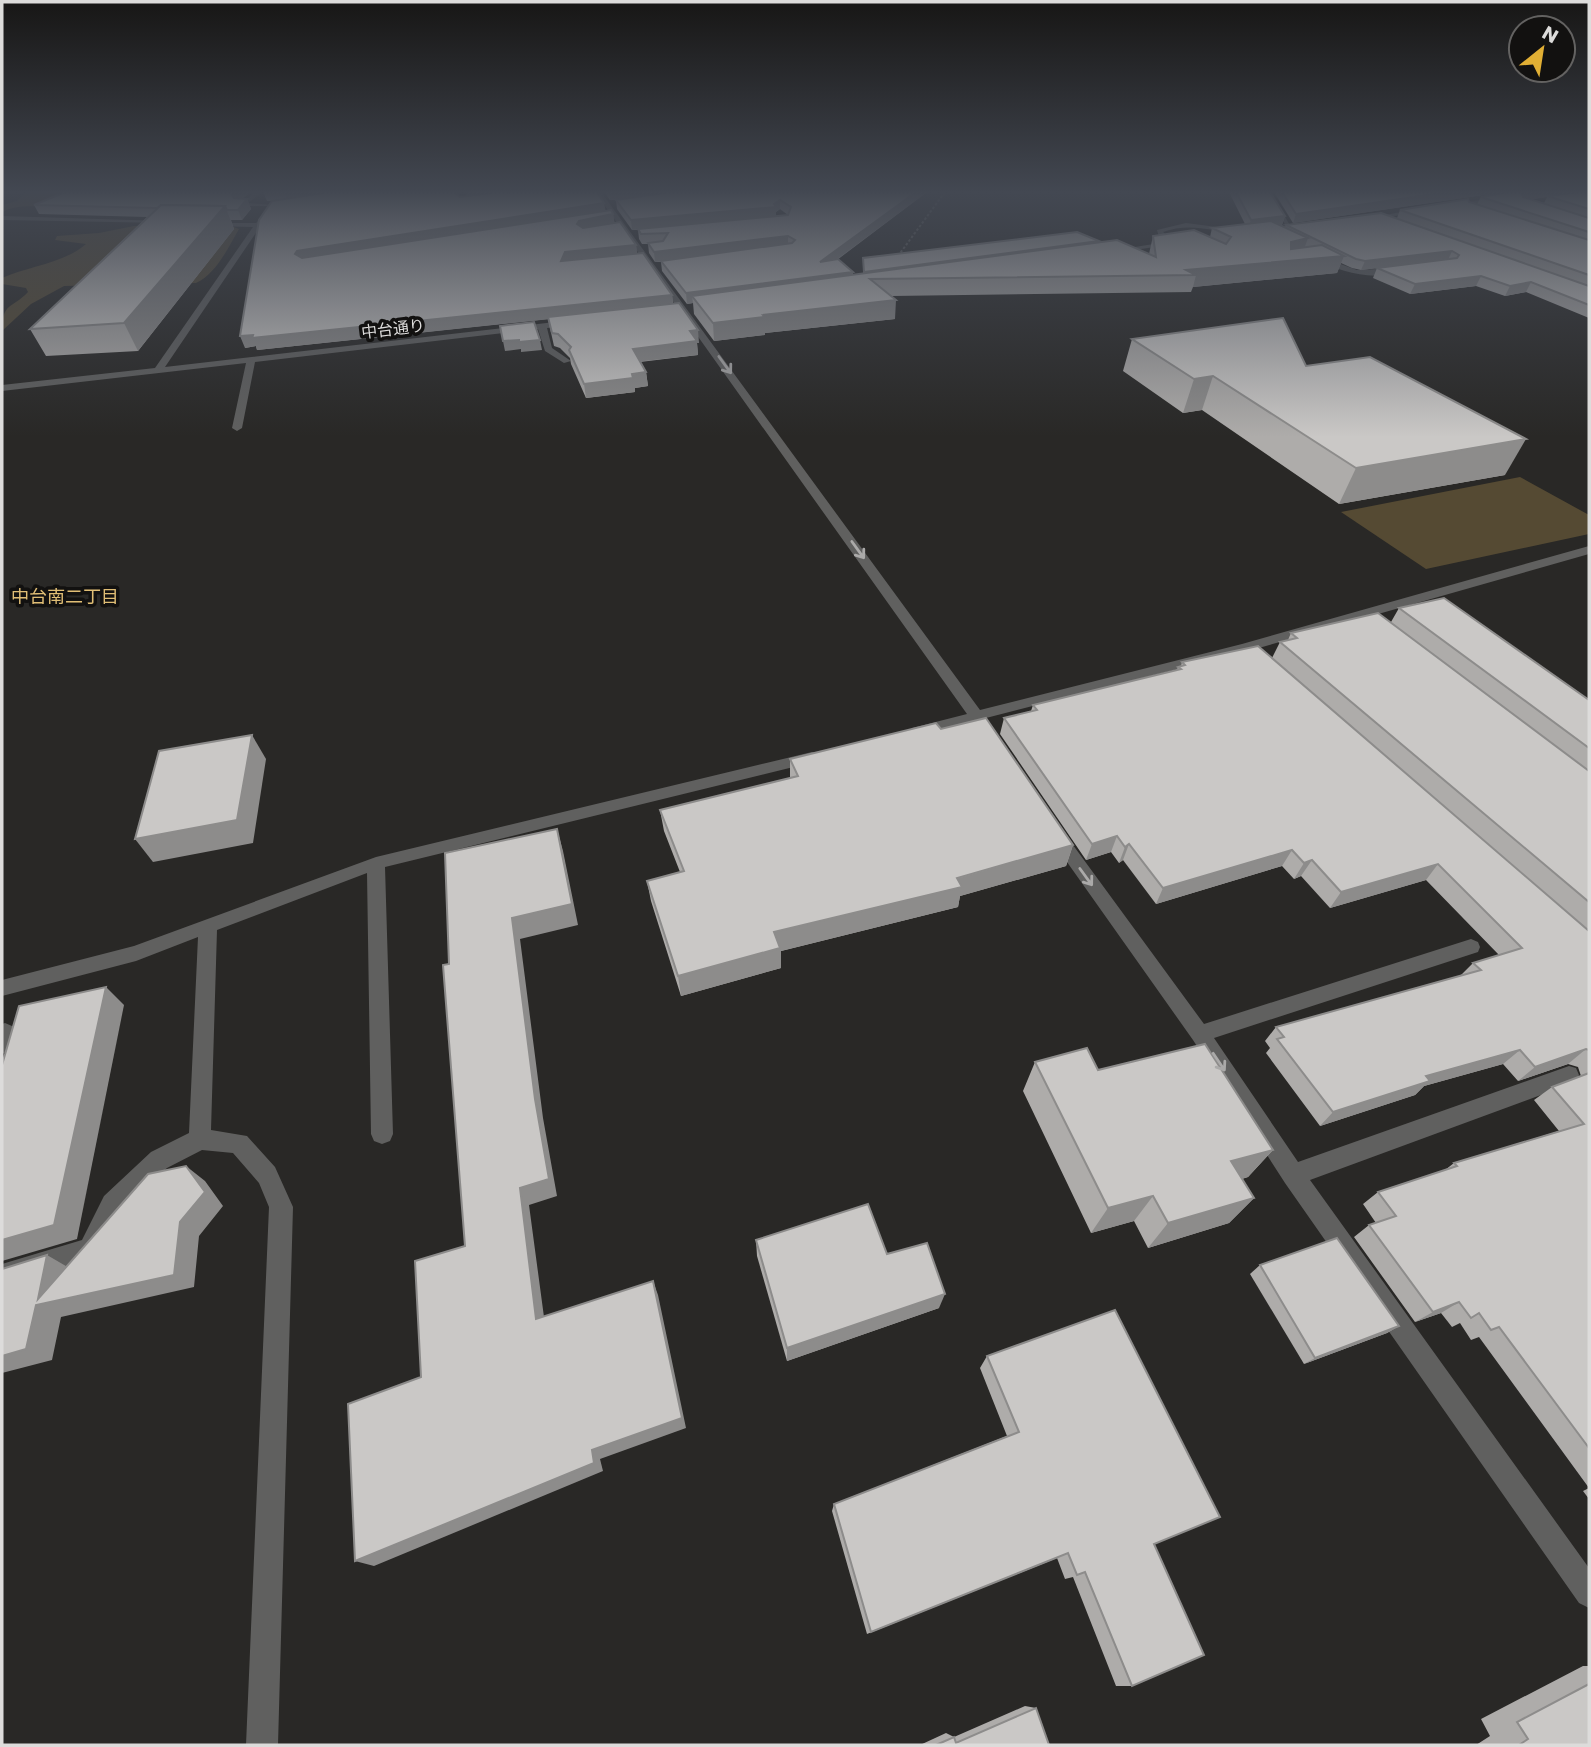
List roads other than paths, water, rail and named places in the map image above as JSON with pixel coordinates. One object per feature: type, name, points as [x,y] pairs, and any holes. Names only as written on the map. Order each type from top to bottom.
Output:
[{"type":"street","points":[[158,370],[225,274]]},
{"type":"street","points":[[658,274],[1000,750]]},
{"type":"street","points":[[1352,274],[1373,274]]},
{"type":"street","name":"中台通り","points":[[2,388],[251,360],[514,325],[542,327],[581,322]]},
{"type":"street","points":[[542,327],[548,349],[567,361]]},
{"type":"street","points":[[237,428],[251,360]]},
{"type":"street","points":[[898,736],[1253,651],[1589,550]]},
{"type":"street","points":[[2,988],[136,953],[376,863],[831,752]]},
{"type":"street","points":[[1044,816],[1200,1034],[1293,1175],[1589,1593]]},
{"type":"street","points":[[376,863],[382,1134]]},
{"type":"street","points":[[200,1139],[208,926]]},
{"type":"street","points":[[1200,1034],[1471,947]]},
{"type":"street","points":[[1293,1175],[1569,1075]]},
{"type":"street","points":[[2,1276],[90,1249],[113,1203],[159,1160],[200,1139],[239,1143],[267,1175],[281,1207],[261,1745]]},
{"type":"district","name":"中台南二丁目","points":[[65,596]]}]
